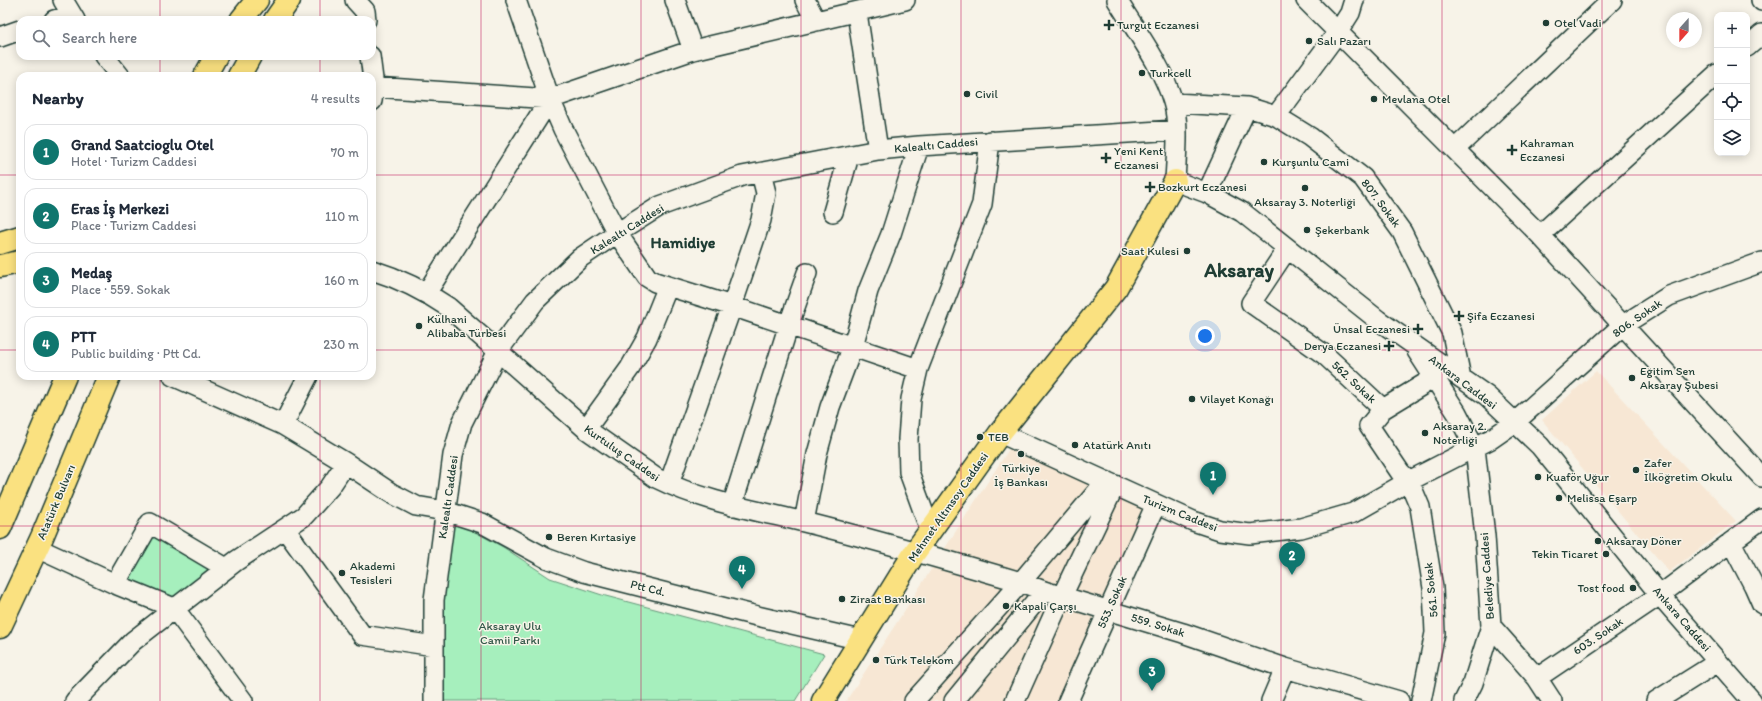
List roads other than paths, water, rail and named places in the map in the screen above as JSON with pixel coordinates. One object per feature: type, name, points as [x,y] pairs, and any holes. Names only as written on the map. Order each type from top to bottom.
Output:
[{"type":"main road","points":[[207,72],[214,60]]},
{"type":"main road","points":[[241,72],[248,60]]},
{"type":"main road","name":"Mehmet Altınsoy Caddesi","points":[[823,701],[930,530],[1000,433],[1116,288],[1175,181]]},
{"type":"main road","points":[[0,243],[16,238]]},
{"type":"main road","points":[[0,266],[16,263]]},
{"type":"main road","points":[[2,516],[63,380]]},
{"type":"main road","name":"Atatürk Bulvarı","points":[[0,627],[37,548],[107,380]]},
{"type":"street","points":[[355,0],[365,10],[366,16]]},
{"type":"street","points":[[516,0],[550,99],[563,129],[617,232],[647,277],[655,282],[789,324],[918,369]]},
{"type":"street","points":[[675,0],[693,50]]},
{"type":"street","points":[[805,0],[816,21]]},
{"type":"street","points":[[376,94],[550,99],[693,50],[816,21],[857,13],[905,0]]},
{"type":"street","points":[[1117,0],[1160,71],[1174,102],[1176,130],[1175,181]]},
{"type":"street","points":[[1306,0],[1540,236],[1762,477]]},
{"type":"street","points":[[1276,116],[1338,32],[1352,6],[1367,0]]},
{"type":"street","points":[[1455,150],[1612,0]]},
{"type":"street","points":[[857,13],[878,150]]},
{"type":"street","points":[[0,37],[16,31]]},
{"type":"street","points":[[1750,44],[1762,34]]},
{"type":"street","points":[[107,60],[117,72]]},
{"type":"street","points":[[370,60],[371,72]]},
{"type":"street","points":[[1540,236],[1714,77]]},
{"type":"street","points":[[427,292],[550,99]]},
{"type":"street","name":"807. Sokak","points":[[1174,102],[1247,107],[1276,116],[1310,137],[1363,178],[1402,232],[1452,333],[1461,378]]},
{"type":"street","points":[[1207,193],[1247,107]]},
{"type":"street","name":"Kalealtı Caddesi","points":[[434,701],[434,600],[453,455],[462,423],[498,351],[535,302],[580,258],[617,232],[660,206],[742,176],[878,150],[990,141],[1176,130]]},
{"type":"street","points":[[930,530],[908,472],[908,440],[912,399],[918,369],[982,204],[990,141]]},
{"type":"street","points":[[804,522],[817,454],[830,407],[853,346],[868,291],[891,234],[920,146]]},
{"type":"street","points":[[833,212],[849,156]]},
{"type":"street","points":[[669,484],[761,220],[766,194],[761,173]]},
{"type":"street","name":"Ankara Caddesi","points":[[1175,181],[1207,193],[1242,212],[1378,320],[1487,396],[1540,446],[1660,595],[1718,662],[1753,694]]},
{"type":"street","name":"562. Sokak","points":[[1287,249],[1251,303],[1325,355],[1383,409],[1369,426],[1400,472],[1409,481]]},
{"type":"street","name":"806. Sokak","points":[[1475,448],[1514,423],[1623,325],[1669,296],[1762,262]]},
{"type":"street","name":"Kurtuluş Caddesi","points":[[376,271],[404,281],[427,292],[448,307],[586,429],[656,478],[732,506],[804,522],[915,552]]},
{"type":"street","points":[[732,506],[789,324],[807,273]]},
{"type":"street","points":[[586,429],[634,362],[647,338],[668,286]]},
{"type":"street","points":[[1412,344],[1457,413],[1475,448]]},
{"type":"street","points":[[1383,409],[1434,378]]},
{"type":"street","name":"Ptt Cd.","points":[[182,380],[283,425],[346,463],[391,493],[416,506],[445,512],[482,523],[546,558],[584,572],[757,616],[861,640]]},
{"type":"street","points":[[283,425],[306,380]]},
{"type":"street","name":"Turizm Caddesi","points":[[1000,433],[1193,521],[1220,530],[1250,534],[1301,528],[1353,513],[1409,481],[1475,448]]},
{"type":"street","name":"Belediye Caddesi","points":[[1464,701],[1473,683],[1491,626],[1485,536],[1475,448]]},
{"type":"street","points":[[75,701],[133,641],[226,568],[304,516],[330,487],[346,463]]},
{"type":"street","name":"561. Sokak","points":[[1409,481],[1420,507],[1433,588],[1435,633],[1421,701]]},
{"type":"street","points":[[914,701],[1111,483]]},
{"type":"street","points":[[1015,701],[1111,483]]},
{"type":"street","name":"553. Sokak","points":[[1068,701],[1156,504]]},
{"type":"street","name":"603. Sokak","points":[[1537,678],[1660,595],[1762,519]]},
{"type":"street","points":[[115,584],[150,523],[226,568]]},
{"type":"street","points":[[285,529],[362,635],[434,646]]},
{"type":"street","points":[[1731,542],[1762,604]]},
{"type":"street","points":[[37,548],[115,584],[174,608],[243,701]]},
{"type":"street","name":"559. Sokak","points":[[915,552],[1021,582],[1044,591],[1183,633],[1285,668],[1399,701]]},
{"type":"street","points":[[931,682],[962,699],[1044,591]]},
{"type":"street","points":[[1491,626],[1537,678],[1552,701]]},
{"type":"street","points":[[1656,701],[1718,662]]},
{"type":"street","points":[[1271,701],[1285,668]]},
{"type":"place","name":"Otel Vadi","points":[[1546,23]]},
{"type":"place","name":"Turgut Eczanesi","points":[[1109,25]]},
{"type":"place","name":"Salı Pazarı","points":[[1309,41]]},
{"type":"place","name":"Turkcell","points":[[1142,73]]},
{"type":"place","name":"Civil","points":[[967,94]]},
{"type":"place","name":"Mevlana Otel","points":[[1374,99]]},
{"type":"place","name":"Kahraman Eczanesi","points":[[1512,150]]},
{"type":"place","name":"Yeni Kent Eczanesi","points":[[1106,158]]},
{"type":"place","name":"Kurşunlu Cami","points":[[1264,162]]},
{"type":"place","name":"Bozkurt Eczanesi","points":[[1150,187]]},
{"type":"place","name":"Aksaray 3. Noterliği","points":[[1305,188]]},
{"type":"place","name":"Şekerbank","points":[[1307,230]]},
{"type":"place","name":"Saat Kulesi","points":[[1187,251]]},
{"type":"place","name":"Şifa Eczanesi","points":[[1459,316]]},
{"type":"place","name":"Külhani Alibaba Türbesi","points":[[419,326]]},
{"type":"place","name":"Ünsal Eczanesi","points":[[1418,329]]},
{"type":"place","name":"Derya Eczanesi","points":[[1389,346]]},
{"type":"place","name":"Eğitim Sen Aksaray Şubesi","points":[[1632,378]]},
{"type":"place","name":"Vilayet Konağı","points":[[1192,399]]},
{"type":"place","name":"Aksaray 2. Noterliği","points":[[1425,433]]},
{"type":"place","name":"TEB","points":[[980,437]]},
{"type":"place","name":"Atatürk Anıtı","points":[[1075,445]]},
{"type":"place","name":"Türkiye İş Bankası","points":[[1021,454]]},
{"type":"place","name":"Zafer İlköğretim Okulu","points":[[1636,470]]},
{"type":"place","name":"Kuaför Uğur","points":[[1538,477]]},
{"type":"place","name":"Grand Saatcioglu Otel","points":[[1213,495]]},
{"type":"place","name":"Melissa Eşarp","points":[[1559,498]]},
{"type":"place","name":"Beren Kırtasiye","points":[[549,537]]},
{"type":"place","name":"Aksaray Döner","points":[[1598,541]]},
{"type":"place","name":"Tekin Ticaret","points":[[1606,554]]},
{"type":"place","name":"Akademi Tesisleri","points":[[342,573]]},
{"type":"place","name":"Eras İş Merkezi","points":[[1292,575]]},
{"type":"place","name":"Tost food","points":[[1633,588]]},
{"type":"place","name":"PTT","points":[[742,589]]},
{"type":"place","name":"Ziraat Bankası","points":[[842,599]]},
{"type":"place","name":"Kapali Çarşı","points":[[1006,606]]},
{"type":"place","name":"Türk Telekom","points":[[876,660]]},
{"type":"place","name":"Medaş","points":[[1152,691]]},
{"type":"district","name":"Hamidiye","points":[[683,242]]},
{"type":"district","name":"Aksaray","points":[[1239,270]]},
{"type":"park label","name":"Aksaray Ulu Camii Parkı","points":[[510,633]]}]
